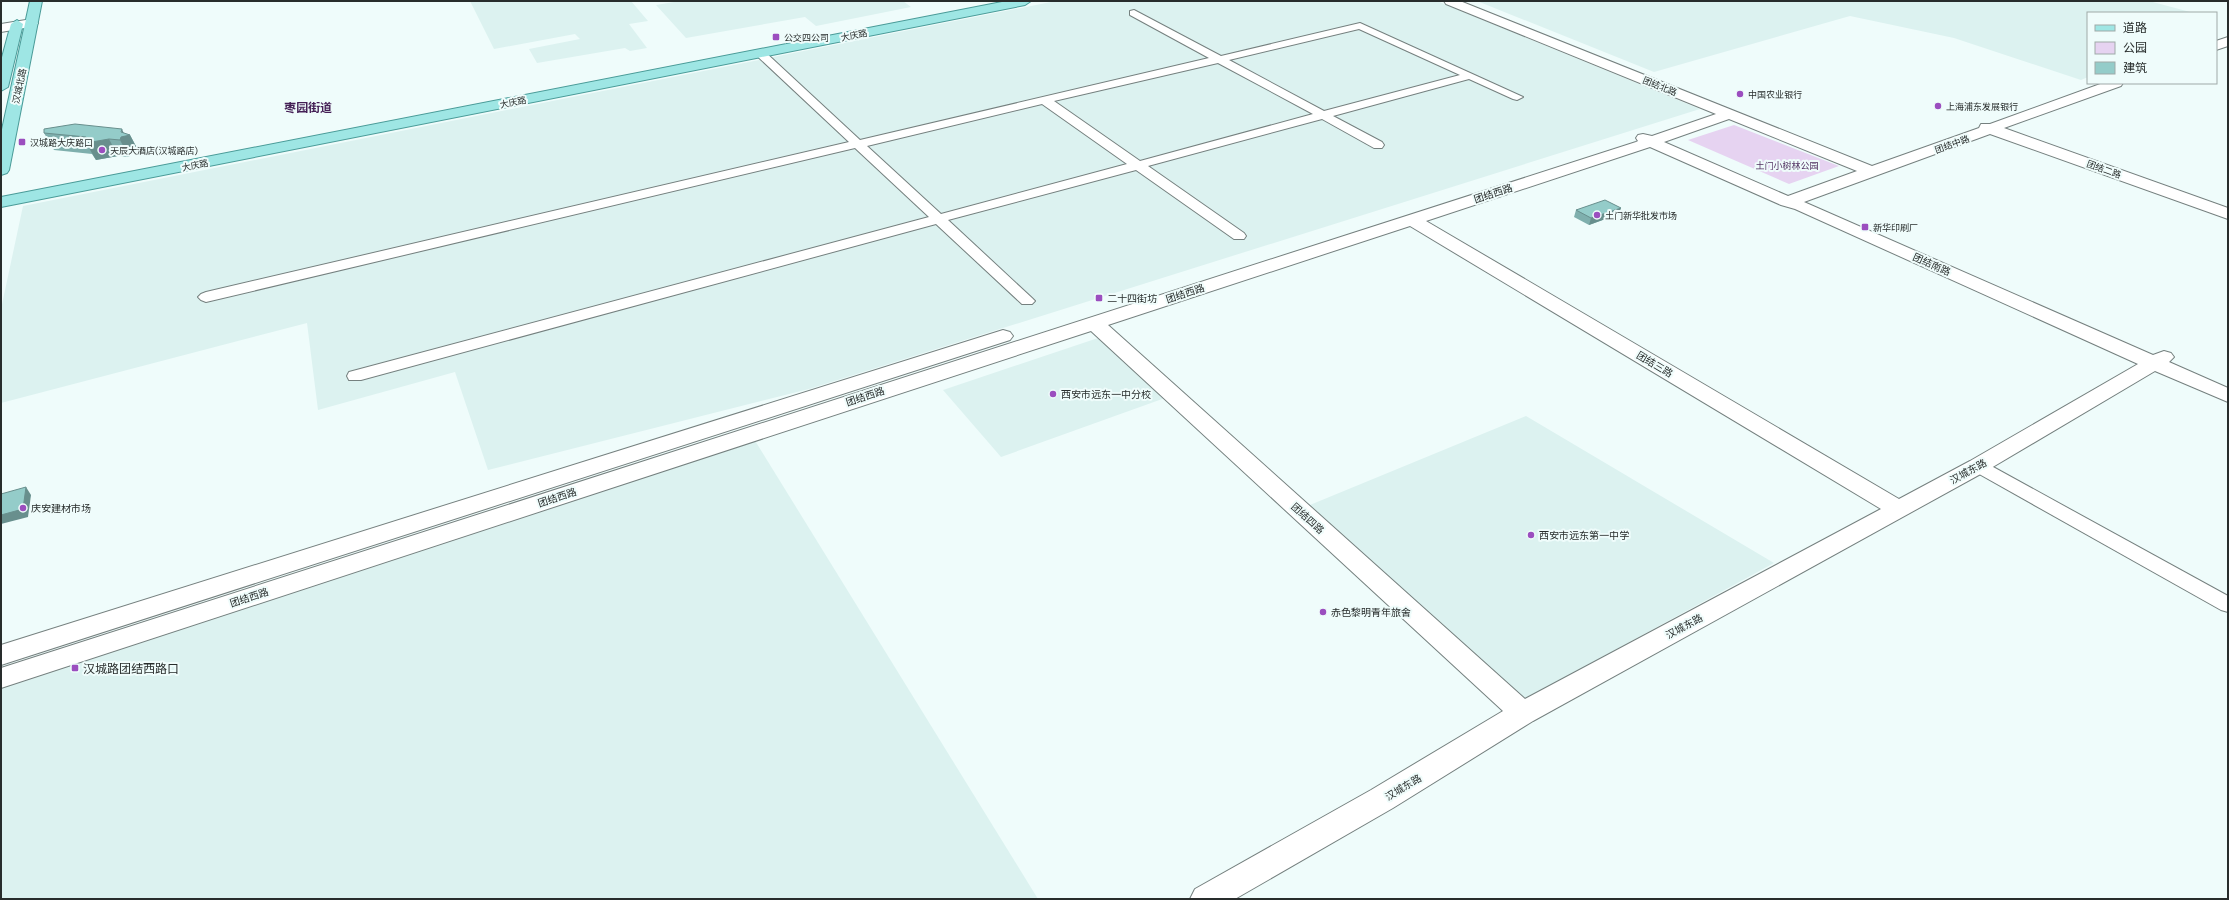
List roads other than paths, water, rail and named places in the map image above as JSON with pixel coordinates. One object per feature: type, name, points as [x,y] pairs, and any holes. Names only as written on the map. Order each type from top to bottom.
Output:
[{"type":"main road","name":"汉城北路","points":[[1,170],[36,1]]},
{"type":"main road","name":"大庆路","points":[[1,189],[982,1]]},
{"type":"main road","name":"大庆路","points":[[1,202],[1020,1]]},
{"type":"main road","name":"汉城北路","points":[[1,87],[18,19]]},
{"type":"street","name":"团结北路","points":[[1450,1],[1866,170]]},
{"type":"street","points":[[1134,13],[1378,145]]},
{"type":"street","points":[[1,28],[18,19],[32,23]]},
{"type":"street","points":[[206,297],[1360,26],[1517,97]]},
{"type":"street","points":[[2217,38],[2228,33]]},
{"type":"street","points":[[2217,46],[2228,41]]},
{"type":"street","points":[[760,53],[1027,302]]},
{"type":"street","points":[[354,376],[1469,76]]},
{"type":"street","name":"团结中路","points":[[1788,199],[1866,170],[1888,167],[2091,84]]},
{"type":"street","name":"团结中路","points":[[1985,127],[2113,84]]},
{"type":"street","points":[[1044,100],[1239,236]]},
{"type":"street","name":"团结西路","points":[[1,655],[1722,112]]},
{"type":"street","name":"团结二路","points":[[1985,127],[2228,214]]},
{"type":"street","name":"团结西路","points":[[1,678],[1411,219],[1646,136]]},
{"type":"street","name":"团结南路","points":[[1646,136],[1808,209],[2159,360],[2228,385]]},
{"type":"street","name":"团结三路","points":[[1411,219],[1899,509]]},
{"type":"street","name":"团结四路","points":[[1093,322],[1523,713]]},
{"type":"street","name":"团结南路","points":[[2159,360],[2228,396]]},
{"type":"street","name":"汉城东路","points":[[1206,899],[1382,799],[1523,713],[1978,466],[2159,360]]},
{"type":"street","points":[[1978,466],[2228,605]]},
{"type":"place","name":"公交四公司","points":[[776,37]]},
{"type":"place","name":"中国农业银行","points":[[1740,94]]},
{"type":"place","name":"上海浦东发展银行","points":[[1938,106]]},
{"type":"place","name":"汉城路大庆路口","points":[[22,142]]},
{"type":"place","name":"天辰大酒店(汉城路店)","points":[[102,150]]},
{"type":"place","name":"土门新华批发市场","points":[[1597,215]]},
{"type":"place","name":"新华印刷厂","points":[[1865,227]]},
{"type":"place","name":"二十四街坊","points":[[1099,298]]},
{"type":"place","name":"西安市远东一中分校","points":[[1053,394]]},
{"type":"place","name":"庆安建材市场","points":[[23,508]]},
{"type":"place","name":"西安市远东第一中学","points":[[1531,535]]},
{"type":"place","name":"赤色黎明青年旅舍","points":[[1323,612]]},
{"type":"place","name":"汉城路团结西路口","points":[[75,668]]},
{"type":"district","name":"枣园街道","points":[[308,107]]},
{"type":"park label","name":"土门小树林公园","points":[[1787,165]]}]
